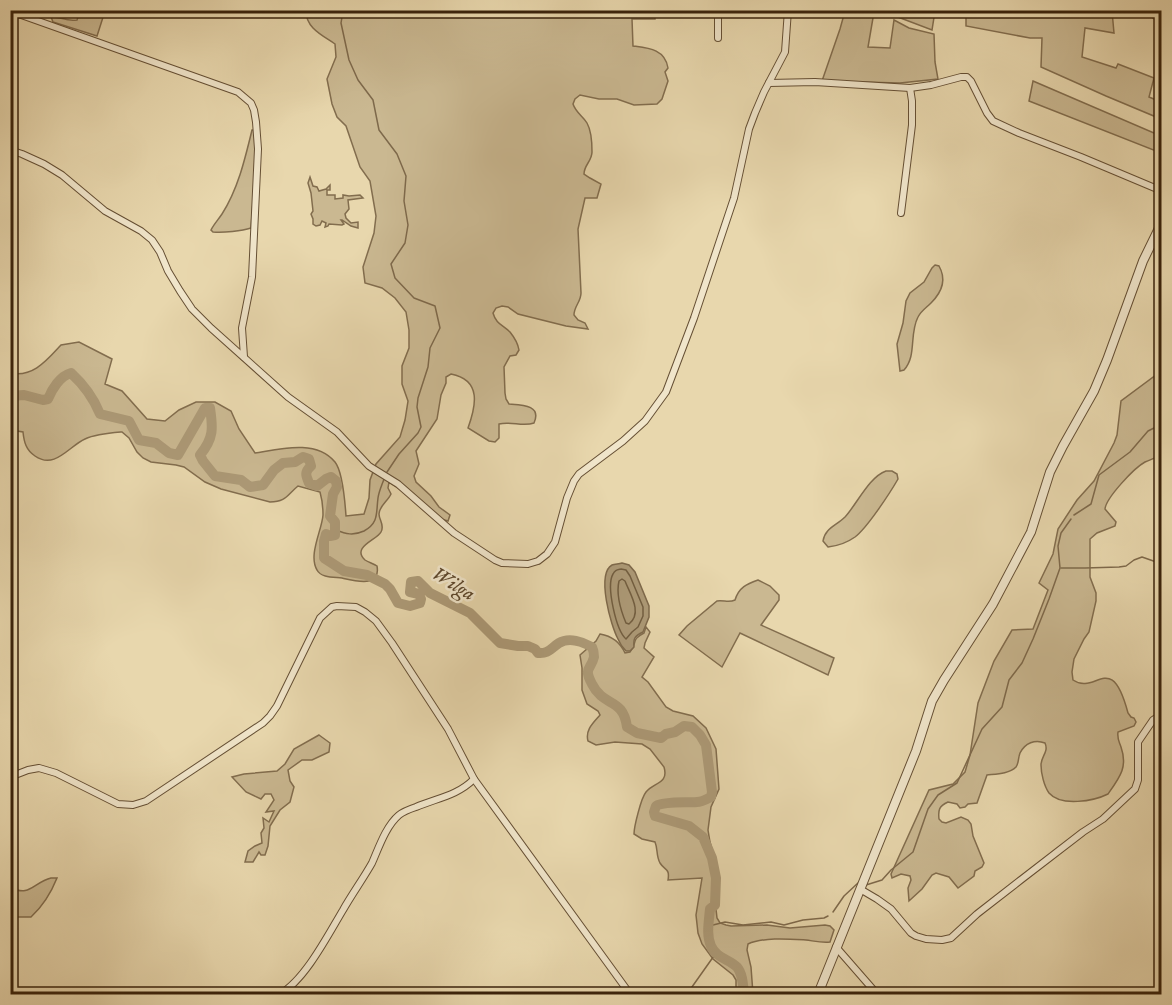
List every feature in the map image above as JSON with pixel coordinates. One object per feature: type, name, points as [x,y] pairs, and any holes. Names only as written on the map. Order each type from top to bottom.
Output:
[{"type":"street","points":[[718,10],[718,39]]},
{"type":"street","points":[[10,150],[62,175],[105,211],[141,231],[152,240],[172,280],[192,309],[288,397],[338,432],[369,466],[398,484],[468,543],[502,563],[528,564],[547,554],[555,542],[567,498],[579,474],[623,441],[645,421],[666,392],[694,318],[734,198],[754,113],[785,52],[788,10]]},
{"type":"street","points":[[10,11],[238,92],[251,103],[256,122],[257,166],[252,277],[242,328],[244,357]]},
{"type":"street","points":[[769,83],[815,82],[910,88],[967,77],[993,121],[1019,134],[1161,191]]},
{"type":"street","points":[[901,213],[912,125],[910,88]]},
{"type":"street","points":[[818,994],[916,751],[932,701],[985,618],[1031,532],[1050,472],[1094,391],[1143,261],[1161,222]]},
{"type":"street","points":[[10,777],[39,768],[56,773],[118,804],[128,806],[146,801],[263,723],[270,716],[295,670],[320,618],[332,607],[356,607],[376,621],[392,643],[448,729],[474,779],[630,994]]},
{"type":"street","points":[[860,889],[891,909],[916,936],[934,940],[951,938],[986,907],[1103,819],[1135,789],[1138,780],[1138,742],[1161,714]]},
{"type":"street","points":[[280,994],[293,985],[327,938],[361,883],[391,825],[399,815],[460,791],[474,779]]},
{"type":"street","points":[[836,947],[877,994]]},
{"type":"shaded area","points":[[80,11],[105,11],[97,36],[53,22],[51,17],[77,20]]},
{"type":"shaded area","points":[[306,11],[655,11],[655,19],[632,19],[633,46],[660,53],[668,68],[665,72],[668,81],[662,99],[657,104],[634,105],[617,99],[599,99],[580,95],[573,104],[587,123],[591,137],[592,155],[584,174],[601,184],[597,198],[585,198],[578,229],[581,293],[574,315],[585,323],[588,329],[518,314],[508,307],[496,308],[493,313],[498,322],[511,334],[519,350],[516,355],[510,356],[504,367],[506,399],[509,404],[533,409],[536,417],[534,423],[499,424],[499,438],[495,442],[489,441],[468,428],[473,411],[474,395],[468,382],[451,374],[446,377],[437,419],[416,451],[419,464],[414,476],[416,482],[439,507],[450,515],[448,521],[441,519],[433,511],[389,482],[388,488],[391,494],[379,511],[381,532],[361,551],[365,560],[377,566],[375,578],[366,581],[328,577],[317,570],[314,557],[323,515],[320,492],[298,486],[283,499],[270,502],[221,489],[205,482],[184,467],[151,462],[143,458],[122,432],[89,437],[55,459],[42,460],[32,454],[25,442],[23,432],[11,430],[10,373],[26,373],[33,370],[45,362],[61,345],[79,342],[112,359],[105,384],[122,391],[147,419],[165,421],[179,410],[196,402],[215,402],[231,411],[239,429],[255,453],[297,447],[318,450],[327,455],[335,462],[340,473],[346,516],[364,514],[369,498],[370,480],[376,464],[400,437],[405,420],[408,401],[402,384],[402,366],[409,348],[409,330],[406,312],[395,298],[382,288],[365,283],[363,267],[374,233],[376,216],[370,181],[360,167],[346,126],[337,117],[332,104],[327,79],[336,57],[335,44],[312,27]]},
{"type":"shaded area","points":[[845,11],[874,12],[868,47],[890,48],[894,20],[909,28],[934,34],[938,79],[900,83],[822,81]]},
{"type":"shaded area","points":[[882,11],[935,11],[932,30]]},
{"type":"shaded area","points":[[966,11],[1112,11],[1114,33],[1085,28],[1082,57],[1116,68],[1118,64],[1154,78],[1149,97],[1161,102],[1161,119],[1041,67],[1042,38],[1030,38],[966,26]]},
{"type":"shaded area","points":[[1033,81],[1161,136],[1161,153],[1029,101]]},
{"type":"shaded area","points":[[252,130],[255,130],[256,162],[251,228],[232,232],[213,232],[211,230],[228,204],[237,184]]},
{"type":"shaded area","points":[[310,177],[313,186],[319,191],[330,185],[327,195],[335,195],[335,199],[343,198],[343,195],[360,195],[363,198],[348,200],[349,209],[345,214],[351,223],[358,222],[358,228],[342,220],[344,224],[342,225],[329,224],[325,227],[326,223],[322,221],[320,225],[313,224],[308,183]]},
{"type":"shaded area","points":[[935,265],[939,266],[943,276],[942,286],[935,299],[918,317],[908,364],[904,370],[900,371],[897,344],[906,301],[910,293],[924,282]]},
{"type":"shaded area","points":[[1160,372],[1161,453],[1140,465],[1115,491],[1105,509],[1116,522],[1115,526],[1097,533],[1090,539],[1090,577],[1096,593],[1096,601],[1089,632],[1074,659],[1072,672],[1073,680],[1081,683],[1103,678],[1115,683],[1122,694],[1128,713],[1136,722],[1134,726],[1118,732],[1124,760],[1119,777],[1108,794],[1102,797],[1078,801],[1061,800],[1049,793],[1043,779],[1041,765],[1046,749],[1045,743],[1038,741],[1027,744],[1013,769],[987,775],[977,803],[960,808],[957,804],[948,802],[940,809],[939,819],[942,822],[946,823],[961,817],[971,824],[973,836],[984,863],[982,867],[958,888],[949,877],[936,873],[909,901],[910,876],[901,874],[892,878],[891,874],[929,790],[953,784],[965,772],[978,703],[994,661],[1012,630],[1033,629],[1048,590],[1039,583],[1053,554],[1058,529],[1077,500],[1094,481],[1114,443],[1121,401]]},
{"type":"shaded area","points":[[886,471],[897,474],[898,479],[872,518],[849,541],[828,547],[823,541],[826,533],[845,517],[874,479]]},
{"type":"shaded area","points":[[758,580],[770,586],[779,595],[779,600],[761,625],[834,658],[828,675],[740,633],[722,667],[679,635],[717,601],[735,600],[744,587]]},
{"type":"shaded area","points":[[646,627],[650,632],[644,648],[654,657],[642,677],[666,707],[693,716],[706,728],[716,749],[719,789],[711,807],[708,830],[718,870],[715,900],[717,918],[720,923],[731,926],[767,925],[790,928],[825,925],[834,930],[830,942],[776,939],[748,944],[753,994],[736,994],[736,980],[733,975],[713,959],[702,944],[696,915],[702,878],[668,880],[668,871],[659,860],[655,842],[642,839],[634,834],[644,795],[663,780],[664,767],[650,749],[642,744],[615,742],[596,745],[588,741],[589,730],[600,715],[587,704],[582,690],[580,655],[596,641],[600,634],[615,640],[625,653],[630,652]]},
{"type":"shaded area","points":[[319,735],[330,743],[329,752],[312,760],[302,760],[288,770],[294,787],[290,802],[280,810],[270,826],[265,855],[259,852],[253,862],[245,862],[248,851],[262,843],[263,818],[269,822],[274,811],[266,812],[274,800],[271,794],[265,794],[261,799],[246,792],[232,777],[277,771],[285,764],[294,749]]},
{"type":"shaded area","points":[[51,878],[57,878],[46,899],[31,917],[11,917],[11,887],[22,891],[27,890]]},
{"type":"water","points":[[622,563],[629,565],[635,572],[649,606],[649,617],[643,632],[635,638],[634,647],[630,651],[624,649],[615,632],[605,589],[607,570],[612,565]]},
{"type":"waterway","points":[[334,10],[340,16]]},
{"type":"waterway","points":[[350,10],[342,17],[341,23],[349,60],[358,80],[373,100],[379,130],[397,154],[406,176],[404,201],[408,225],[405,243],[391,264],[395,278],[414,298],[435,306],[440,328],[430,348],[428,367],[418,398],[417,407],[421,427],[387,472]]},
{"type":"waterway","points":[[1140,10],[1162,21]]},
{"type":"waterway","name":"Wilga","points":[[10,396],[24,395],[43,400],[48,399],[57,383],[71,373],[88,392],[100,414],[129,421],[139,440],[156,443],[169,453],[178,455],[205,408],[210,408],[211,433],[200,455],[215,476],[241,480],[250,487],[263,485],[274,470],[283,463],[295,462],[303,457],[309,459],[311,466],[306,474],[309,483],[317,486],[331,477],[336,481],[337,487],[333,494],[330,516],[335,522],[335,535],[326,534],[324,558],[344,571],[367,575],[385,584],[398,603],[410,606],[420,603],[419,594],[410,592],[411,582],[418,581],[430,593],[470,613],[500,643],[528,646],[538,653],[547,652],[567,640],[588,645],[592,647],[594,657],[588,671],[589,678],[597,692],[622,711],[627,727],[637,733],[661,738],[684,726],[692,727],[706,745],[711,797],[699,802],[660,804],[656,806],[654,812],[655,816],[689,826],[703,837],[712,858],[716,878],[715,905],[710,909],[709,918],[709,942],[719,956],[737,967],[744,994]]},
{"type":"waterway","points":[[1074,515],[1091,504],[1099,475],[1130,452],[1148,431],[1162,424]]},
{"type":"waterway","points":[[336,530],[356,534],[372,525],[376,517],[378,495],[384,479]]},
{"type":"waterway","points":[[866,885],[882,880],[913,852],[928,809],[938,795],[957,783],[982,729],[1002,707],[1009,680],[1022,663],[1049,599],[1060,568],[1058,546],[1061,533],[1071,519]]},
{"type":"waterway","points":[[1061,568],[1119,567],[1126,566],[1142,557],[1162,564]]},
{"type":"waterway","points":[[833,912],[844,896],[858,883]]},
{"type":"waterway","points":[[709,926],[725,922],[743,925],[771,922],[784,925],[828,916]]},
{"type":"waterway","points":[[687,994],[716,953]]}]
